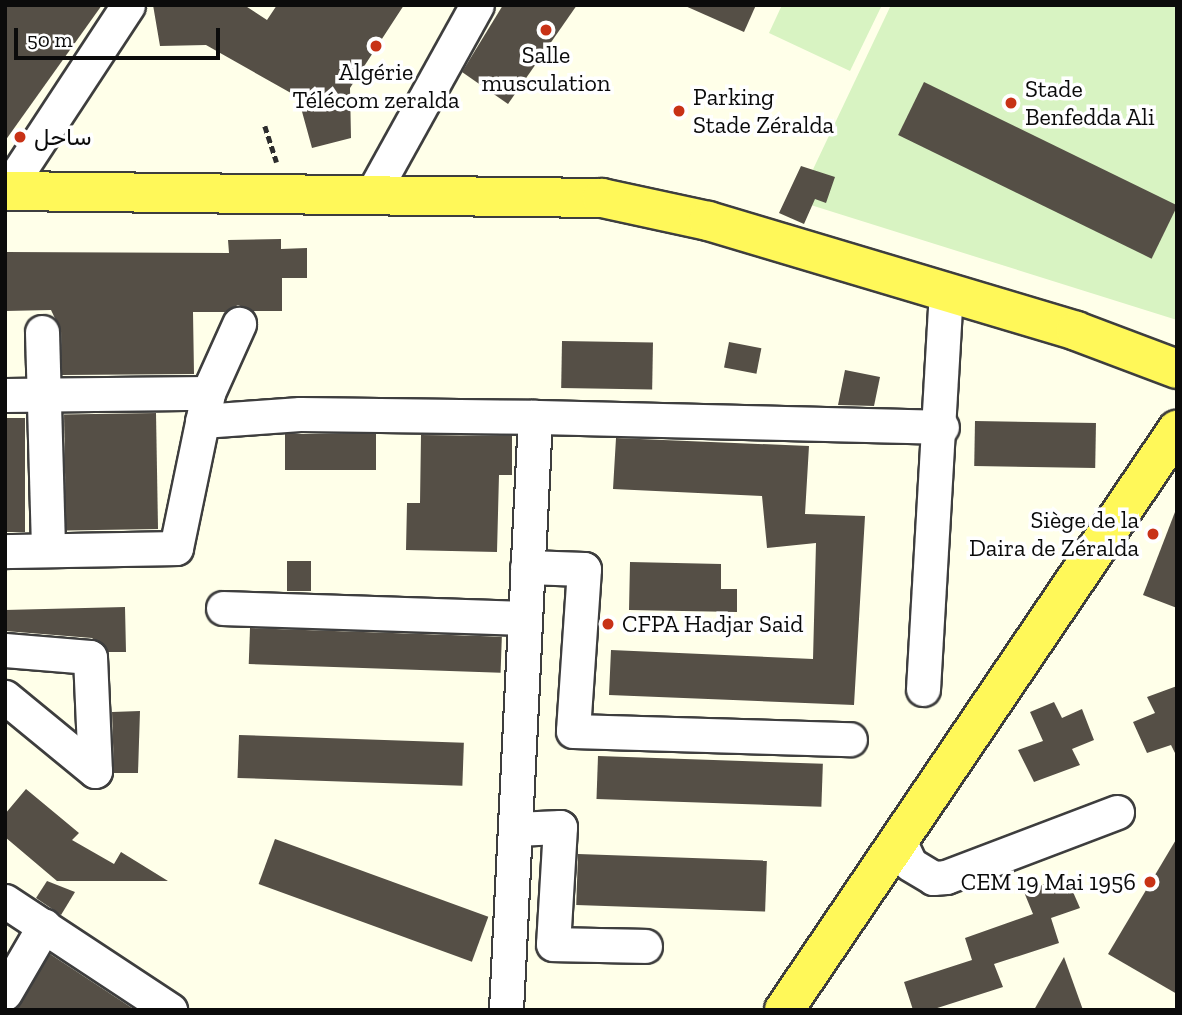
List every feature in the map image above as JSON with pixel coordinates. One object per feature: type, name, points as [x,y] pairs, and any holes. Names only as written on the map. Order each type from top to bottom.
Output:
[{"type":"main road","points":[[6,191],[602,198],[708,221],[946,292],[1177,369]]},
{"type":"main road","points":[[785,1010],[1177,430]]},
{"type":"street","points":[[6,191],[128,5]]},
{"type":"street","points":[[371,196],[477,5]]},
{"type":"street","points":[[923,689],[942,427],[946,292]]},
{"type":"street","points":[[5,551],[176,548],[205,407],[239,324]]},
{"type":"street","points":[[42,332],[48,550]]},
{"type":"street","points":[[5,395],[45,394],[300,414],[942,427]]},
{"type":"street","points":[[506,1010],[535,417]]},
{"type":"street","points":[[527,567],[584,569],[573,731],[850,739]]},
{"type":"street","points":[[223,608],[524,618]]},
{"type":"street","points":[[5,650],[90,657],[95,771],[5,698]]},
{"type":"street","points":[[900,840],[910,864],[922,873],[946,877],[1117,812]]},
{"type":"street","points":[[514,829],[559,827],[553,944],[645,946]]},
{"type":"street","points":[[5,901],[170,1010]]},
{"type":"street","points":[[5,993],[44,926]]},
{"type":"green space","points":[[782,5],[882,5],[850,71],[769,33]]},
{"type":"green space","name":"Stade Benfedda Ali","points":[[891,5],[1177,5],[1177,320],[798,201]]},
{"type":"building","points":[[5,5],[102,5],[5,141]]},
{"type":"building","points":[[153,5],[244,5],[267,20],[277,5],[404,5],[350,88],[351,138],[312,148],[298,97],[206,45],[160,46]]},
{"type":"building","points":[[503,5],[577,5],[508,104],[462,72]]},
{"type":"building","points":[[683,5],[756,5],[744,32]]},
{"type":"building","points":[[924,82],[1177,205],[1152,259],[898,135]]},
{"type":"building","points":[[801,166],[835,177],[826,203],[815,199],[804,224],[779,213]]},
{"type":"building","points":[[281,239],[281,249],[307,248],[307,278],[282,278],[282,311],[253,311],[238,305],[225,312],[193,312],[194,374],[62,375],[61,331],[51,310],[5,311],[5,252],[229,253],[228,240]]},
{"type":"building","points":[[562,341],[653,343],[652,390],[561,388]]},
{"type":"building","points":[[729,342],[761,348],[756,374],[724,368]]},
{"type":"building","points":[[845,370],[880,377],[874,406],[838,405]]},
{"type":"building","points":[[156,413],[158,529],[66,531],[64,415]]},
{"type":"building","points":[[5,418],[25,418],[25,532],[5,532]]},
{"type":"building","points":[[975,421],[1096,423],[1095,468],[974,466]]},
{"type":"building","points":[[285,434],[376,434],[376,470],[285,470]]},
{"type":"building","points":[[421,435],[512,436],[512,475],[499,475],[497,552],[406,550],[407,503],[420,503]]},
{"type":"building","points":[[616,438],[809,446],[805,514],[865,516],[854,705],[609,695],[611,650],[813,659],[816,543],[767,548],[762,496],[613,489]]},
{"type":"building","points":[[1175,512],[1177,513],[1177,608],[1143,595]]},
{"type":"building","points":[[287,561],[311,561],[311,591],[287,591]]},
{"type":"building","points":[[630,562],[721,564],[721,589],[737,589],[737,612],[629,610]]},
{"type":"building","points":[[125,607],[126,652],[108,652],[92,638],[5,631],[5,610]]},
{"type":"building","points":[[250,628],[502,637],[501,673],[249,664]]},
{"type":"building","points":[[1177,686],[1177,757],[1171,745],[1147,753],[1133,722],[1155,713],[1147,697]]},
{"type":"building","points":[[1054,702],[1062,718],[1082,709],[1094,740],[1072,749],[1080,765],[1034,782],[1018,750],[1043,741],[1030,712]]},
{"type":"building","points":[[140,711],[138,773],[114,773],[112,712]]},
{"type":"building","points":[[239,735],[464,743],[462,786],[237,778]]},
{"type":"building","points":[[598,756],[823,764],[821,807],[596,799]]},
{"type":"building","points":[[26,789],[79,833],[72,840],[114,864],[121,852],[168,881],[57,881],[5,837],[5,814]]},
{"type":"building","points":[[1177,838],[1177,994],[1108,954]]},
{"type":"building","points":[[275,839],[488,917],[472,962],[259,884]]},
{"type":"building","points":[[578,854],[767,861],[765,912],[576,905]]},
{"type":"building","points":[[1066,876],[1080,908],[1051,918],[1059,943],[994,964],[1003,987],[931,1010],[913,1010],[904,982],[972,960],[965,938],[1033,914],[1024,892]]},
{"type":"building","points":[[47,881],[75,892],[61,915],[36,898]]},
{"type":"building","points":[[50,954],[135,1010],[14,1010]]},
{"type":"building","points":[[1064,957],[1083,1010],[1034,1010]]},
{"type":"place","name":"Salle musculation","points":[[546,30]]},
{"type":"place","name":"Algérie Télécom zeralda","points":[[376,46]]},
{"type":"place","name":"Stade Benfedda Ali","points":[[1011,103]]},
{"type":"place","name":"Parking Stade Zéralda","points":[[679,111]]},
{"type":"place","name":"ساحل","points":[[20,137]]},
{"type":"place","name":"Siège de la Daira de Zéralda","points":[[1153,534]]},
{"type":"place","name":"CFPA Hadjar Said","points":[[608,624]]},
{"type":"place","name":"CEM 19 Mai 1956","points":[[1150,882]]}]
